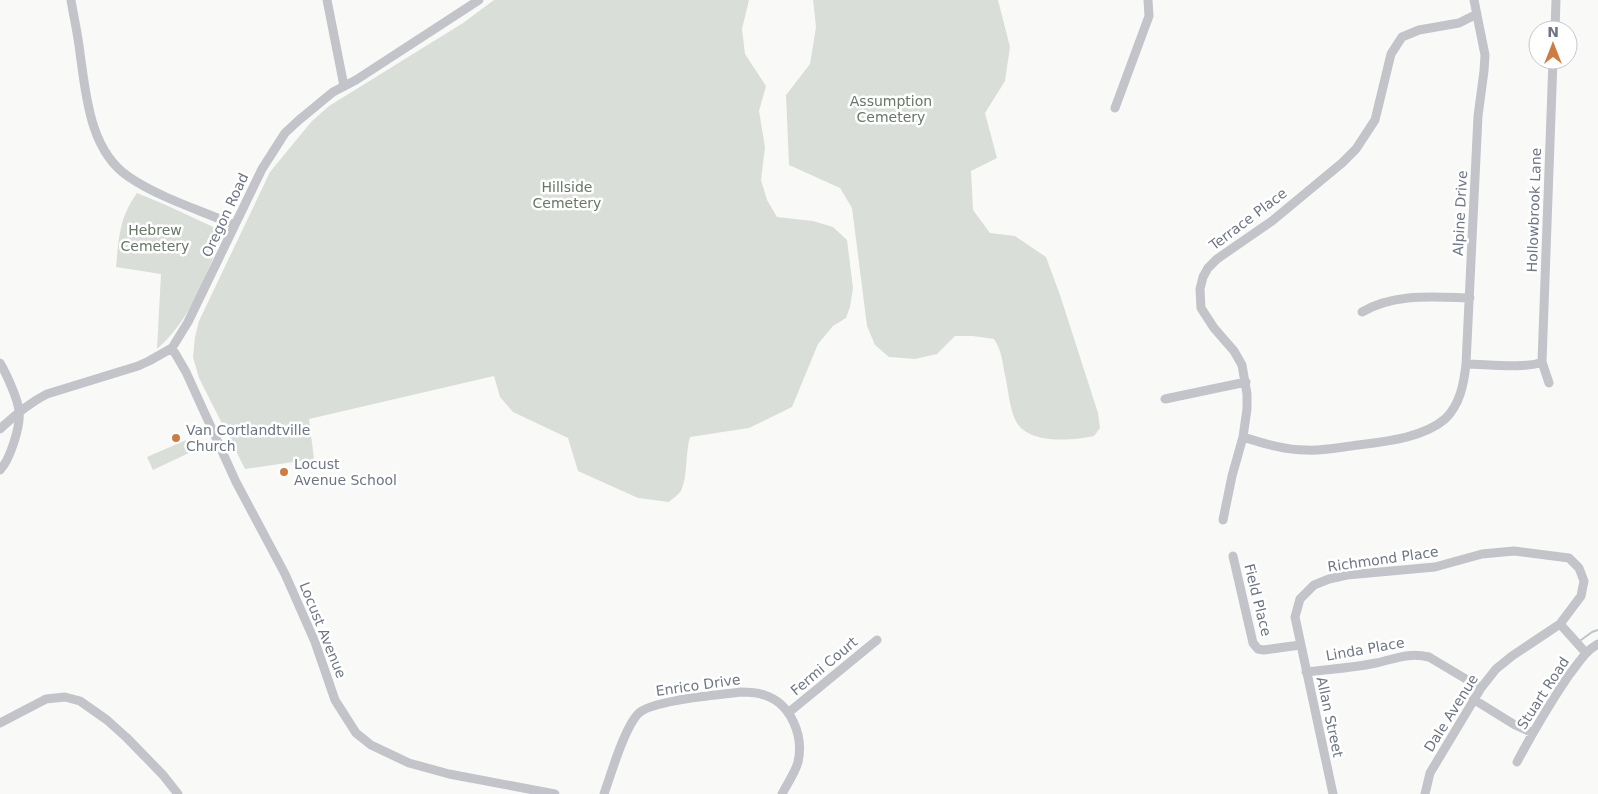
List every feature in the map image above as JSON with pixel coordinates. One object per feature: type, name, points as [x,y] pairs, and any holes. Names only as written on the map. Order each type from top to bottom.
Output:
[{"type":"street","points":[[71,0],[84,81],[97,137],[106,154],[129,177],[150,189],[234,225]]},
{"type":"street","points":[[326,0],[344,86]]},
{"type":"street","name":"Oregon Road","points":[[0,429],[34,400],[47,394],[138,366],[172,348],[188,322],[262,169],[286,133],[333,92],[436,29],[479,0]]},
{"type":"street","points":[[1115,108],[1149,16],[1148,0]]},
{"type":"street","name":"Alpine Drive","points":[[1242,437],[1276,446],[1305,450],[1324,450],[1392,440],[1422,432],[1435,427],[1446,418],[1455,406],[1462,391],[1466,364],[1478,116],[1484,63],[1483,44],[1474,0]]},
{"type":"street","points":[[1555,20],[1556,0]]},
{"type":"street","name":"Terrace Place","points":[[1223,520],[1247,410],[1246,382],[1242,366],[1234,351],[1214,328],[1201,308],[1200,289],[1203,277],[1208,268],[1217,259],[1272,221],[1342,163],[1356,149],[1375,120],[1391,54],[1402,37],[1419,30],[1459,23],[1477,14]]},
{"type":"street","name":"Hollowbrook Lane","points":[[1542,362],[1553,70]]},
{"type":"street","points":[[1362,312],[1374,305],[1397,299],[1426,297],[1470,298]]},
{"type":"street","name":"Locust Avenue","points":[[172,348],[186,372],[236,482],[285,574],[315,642],[335,700],[356,733],[371,746],[409,763],[449,774],[555,794]]},
{"type":"street","points":[[1466,364],[1512,365],[1542,362],[1549,383]]},
{"type":"street","points":[[0,363],[19,411],[13,445],[8,458],[0,470]]},
{"type":"street","points":[[1164,399],[1246,382]]},
{"type":"street","name":"Richmond Place","points":[[1300,645],[1295,617],[1300,599],[1314,586],[1329,578],[1435,567],[1482,554],[1514,551],[1569,558],[1580,568],[1584,581],[1581,596]]},
{"type":"street","name":"Field Place","points":[[1233,556],[1253,643],[1258,648],[1264,650],[1300,645]]},
{"type":"street","name":"Dale Avenue","points":[[1425,794],[1430,773],[1481,688],[1496,669],[1512,656],[1560,624],[1581,596]]},
{"type":"street","points":[[1560,624],[1586,653]]},
{"type":"street","name":"Fermi Court","points":[[788,713],[877,640]]},
{"type":"street","name":"Stuart Road","points":[[1517,762],[1560,689],[1586,653],[1598,644]]},
{"type":"street","name":"Allan Street","points":[[1300,645],[1333,794]]},
{"type":"street","name":"Linda Place","points":[[1306,672],[1375,663],[1410,654],[1429,657],[1481,688]]},
{"type":"street","name":"Enrico Drive","points":[[604,794],[629,726],[640,712],[655,704],[741,692],[755,692],[766,695],[776,701],[788,713],[795,725],[798,736],[797,765],[782,794]]},
{"type":"street","points":[[0,723],[52,698],[64,697],[80,701],[107,720],[127,738],[163,775],[178,794]]},
{"type":"street","points":[[1473,699],[1515,725],[1533,733]]},
{"type":"green space","name":"Hillside Cemetery","points":[[494,0],[749,0],[742,29],[745,54],[766,86],[759,111],[765,147],[761,180],[767,200],[777,217],[813,221],[833,227],[847,240],[853,288],[850,307],[846,318],[833,326],[818,344],[792,407],[749,428],[690,437],[683,485],[681,491],[669,502],[638,498],[578,471],[568,438],[513,412],[500,397],[494,376],[309,419],[314,459],[245,469],[199,378],[193,357],[199,321],[270,172],[311,122],[329,106],[463,23]]},
{"type":"green space","name":"Assumption Cemetery","points":[[813,0],[998,0],[1010,47],[1005,81],[985,113],[997,158],[971,171],[973,210],[990,233],[1015,236],[1046,257],[1098,413],[1100,428],[1094,436],[1061,440],[1049,439],[1038,437],[1019,426],[1012,412],[1001,356],[994,339],[955,336],[937,354],[915,359],[889,357],[875,345],[867,326],[852,208],[840,188],[789,165],[786,95],[810,64],[816,27]]},
{"type":"green space","name":"Hebrew Cemetery","points":[[137,193],[224,232],[189,310],[180,324],[157,349],[161,274],[116,267],[123,220]]},
{"type":"green space","points":[[186,440],[191,452],[153,470],[147,457]]},
{"type":"waterway","points":[[1581,640],[1598,630]]},
{"type":"place","name":"Van Cortlandtville Church","points":[[176,438]]},
{"type":"place","name":"Locust Avenue School","points":[[284,472]]}]
